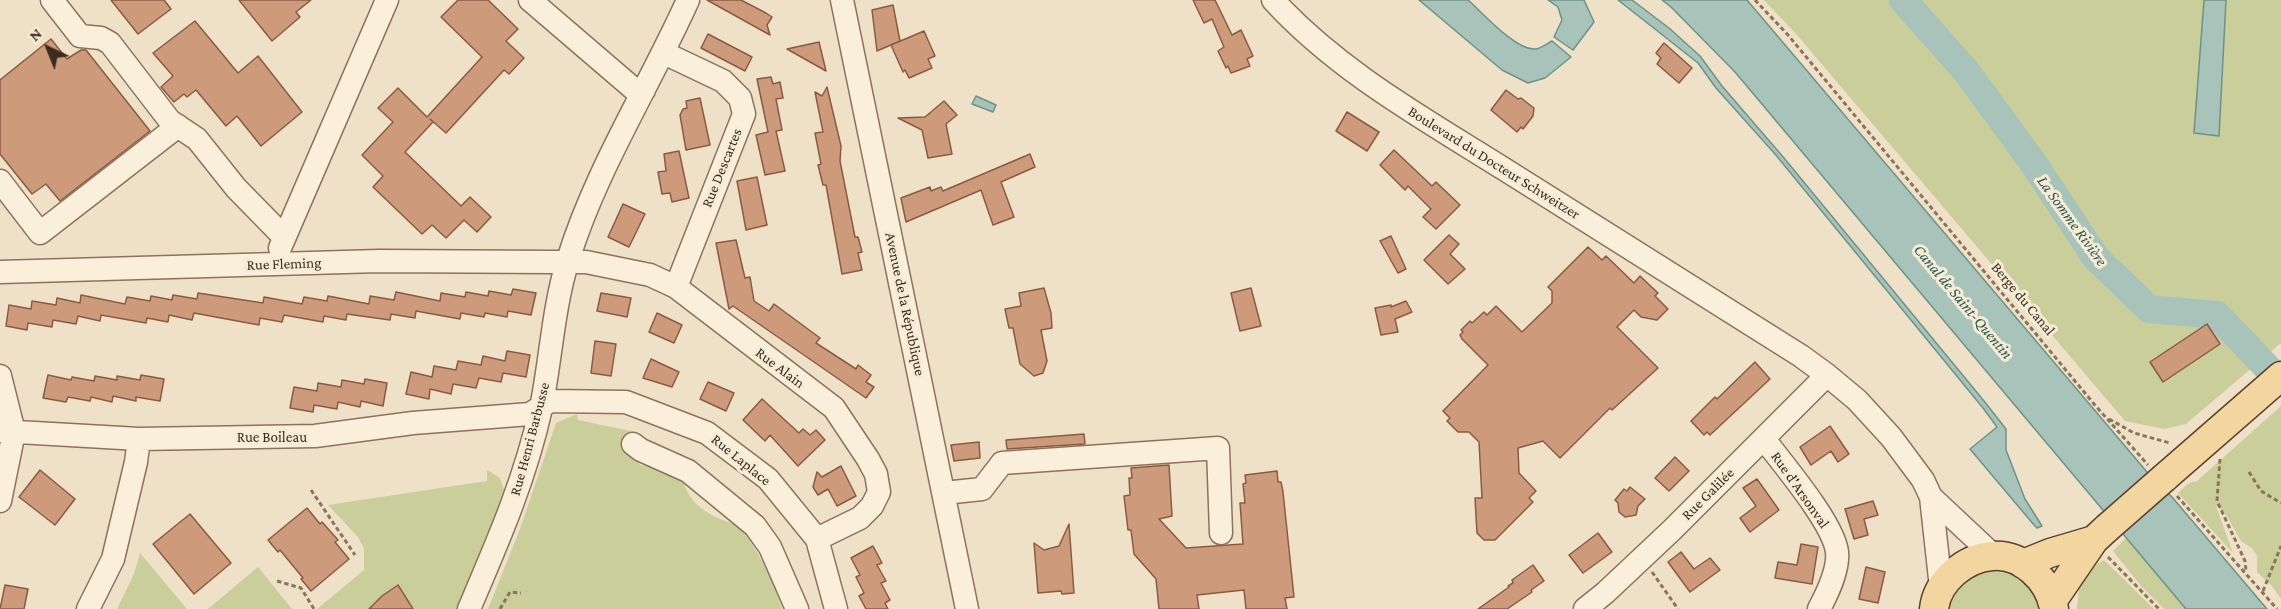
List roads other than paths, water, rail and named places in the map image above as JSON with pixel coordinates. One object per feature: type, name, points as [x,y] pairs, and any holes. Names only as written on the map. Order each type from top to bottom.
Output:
[{"type":"main road","points":[[2053,605],[2100,534],[2161,477],[2212,450],[2277,379]]},
{"type":"main road","points":[[2023,564],[2100,534]]},
{"type":"main road","points":[[1938,599],[1952,574],[1967,564],[1994,556],[2023,564],[2036,573],[2046,586],[2053,605]]},
{"type":"street","points":[[52,0],[80,36],[101,39],[110,43],[170,121],[197,139],[236,189],[283,237]]},
{"type":"street","points":[[276,264],[283,237],[387,0]]},
{"type":"street","points":[[530,0],[635,90],[644,90]]},
{"type":"street","points":[[664,53],[688,0]]},
{"type":"street","name":"Avenue de la République","points":[[840,0],[967,609]]},
{"type":"street","name":"Boulevard du Docteur Schweitzer","points":[[1274,0],[1317,43],[1348,68],[1439,128],[1728,309],[1827,375],[1857,400],[1891,437],[1923,480],[1931,497]]},
{"type":"street","name":"Rue Henri Barbusse","points":[[469,609],[522,480],[541,407],[567,263],[593,195],[664,53]]},
{"type":"street","name":"Rue Descartes","points":[[664,53],[723,81],[740,98],[744,114],[676,287]]},
{"type":"street","points":[[0,182],[40,233],[178,126]]},
{"type":"street","name":"Rue Fleming","points":[[0,272],[379,261],[567,263]]},
{"type":"street","name":"Rue Alain","points":[[567,263],[586,262],[650,274],[676,287],[834,408],[872,466],[879,492],[872,506],[860,518],[817,539]]},
{"type":"street","name":"Rue Galilée","points":[[1585,609],[1642,559],[1827,375]]},
{"type":"street","points":[[0,376],[7,431],[0,501]]},
{"type":"street","name":"Rue Laplace","points":[[541,407],[550,400],[626,402],[707,433],[768,478],[817,539],[836,609]]},
{"type":"street","name":"Rue Boileau","points":[[7,431],[139,439],[315,436],[414,423],[530,414],[541,407]]},
{"type":"street","points":[[88,609],[113,559],[136,462],[139,439]]},
{"type":"street","name":"Rue d'Arsonval","points":[[1764,439],[1825,520],[1837,552],[1831,586],[1819,609]]},
{"type":"street","points":[[633,444],[641,450],[688,471],[755,526],[770,547],[797,609]]},
{"type":"street","points":[[944,493],[982,489],[1002,463],[1218,448],[1221,533]]},
{"type":"street","points":[[1931,497],[1994,556]]},
{"type":"street","points":[[1931,497],[1938,599]]},
{"type":"water","points":[[1419,0],[1468,0],[1518,44],[1535,49],[1552,41],[1571,57],[1545,78],[1528,83],[1502,70]]},
{"type":"water","points":[[1548,0],[1584,0],[1594,22],[1573,50],[1554,37],[1562,20],[1558,7]]},
{"type":"water","points":[[1618,0],[1632,0],[1669,28],[1700,56],[1722,86],[1984,401],[2006,429],[2006,450],[2025,499],[2042,526],[2037,528],[2034,525],[1970,449],[1997,427],[1983,408],[1775,154],[1716,88],[1698,63]]},
{"type":"water","name":"Canal de Saint-Quentin","points":[[1662,0],[1747,0],[2147,472],[2172,497],[2267,609],[2186,609],[1735,72]]},
{"type":"water","points":[[2204,0],[2226,0],[2219,136],[2194,133]]},
{"type":"water","points":[[976,96],[996,105],[993,112],[972,104]]},
{"type":"waterway","name":"La Somme Rivière","points":[[1903,0],[1966,71],[2034,164],[2096,258],[2149,309],[2217,315],[2281,382]]}]
